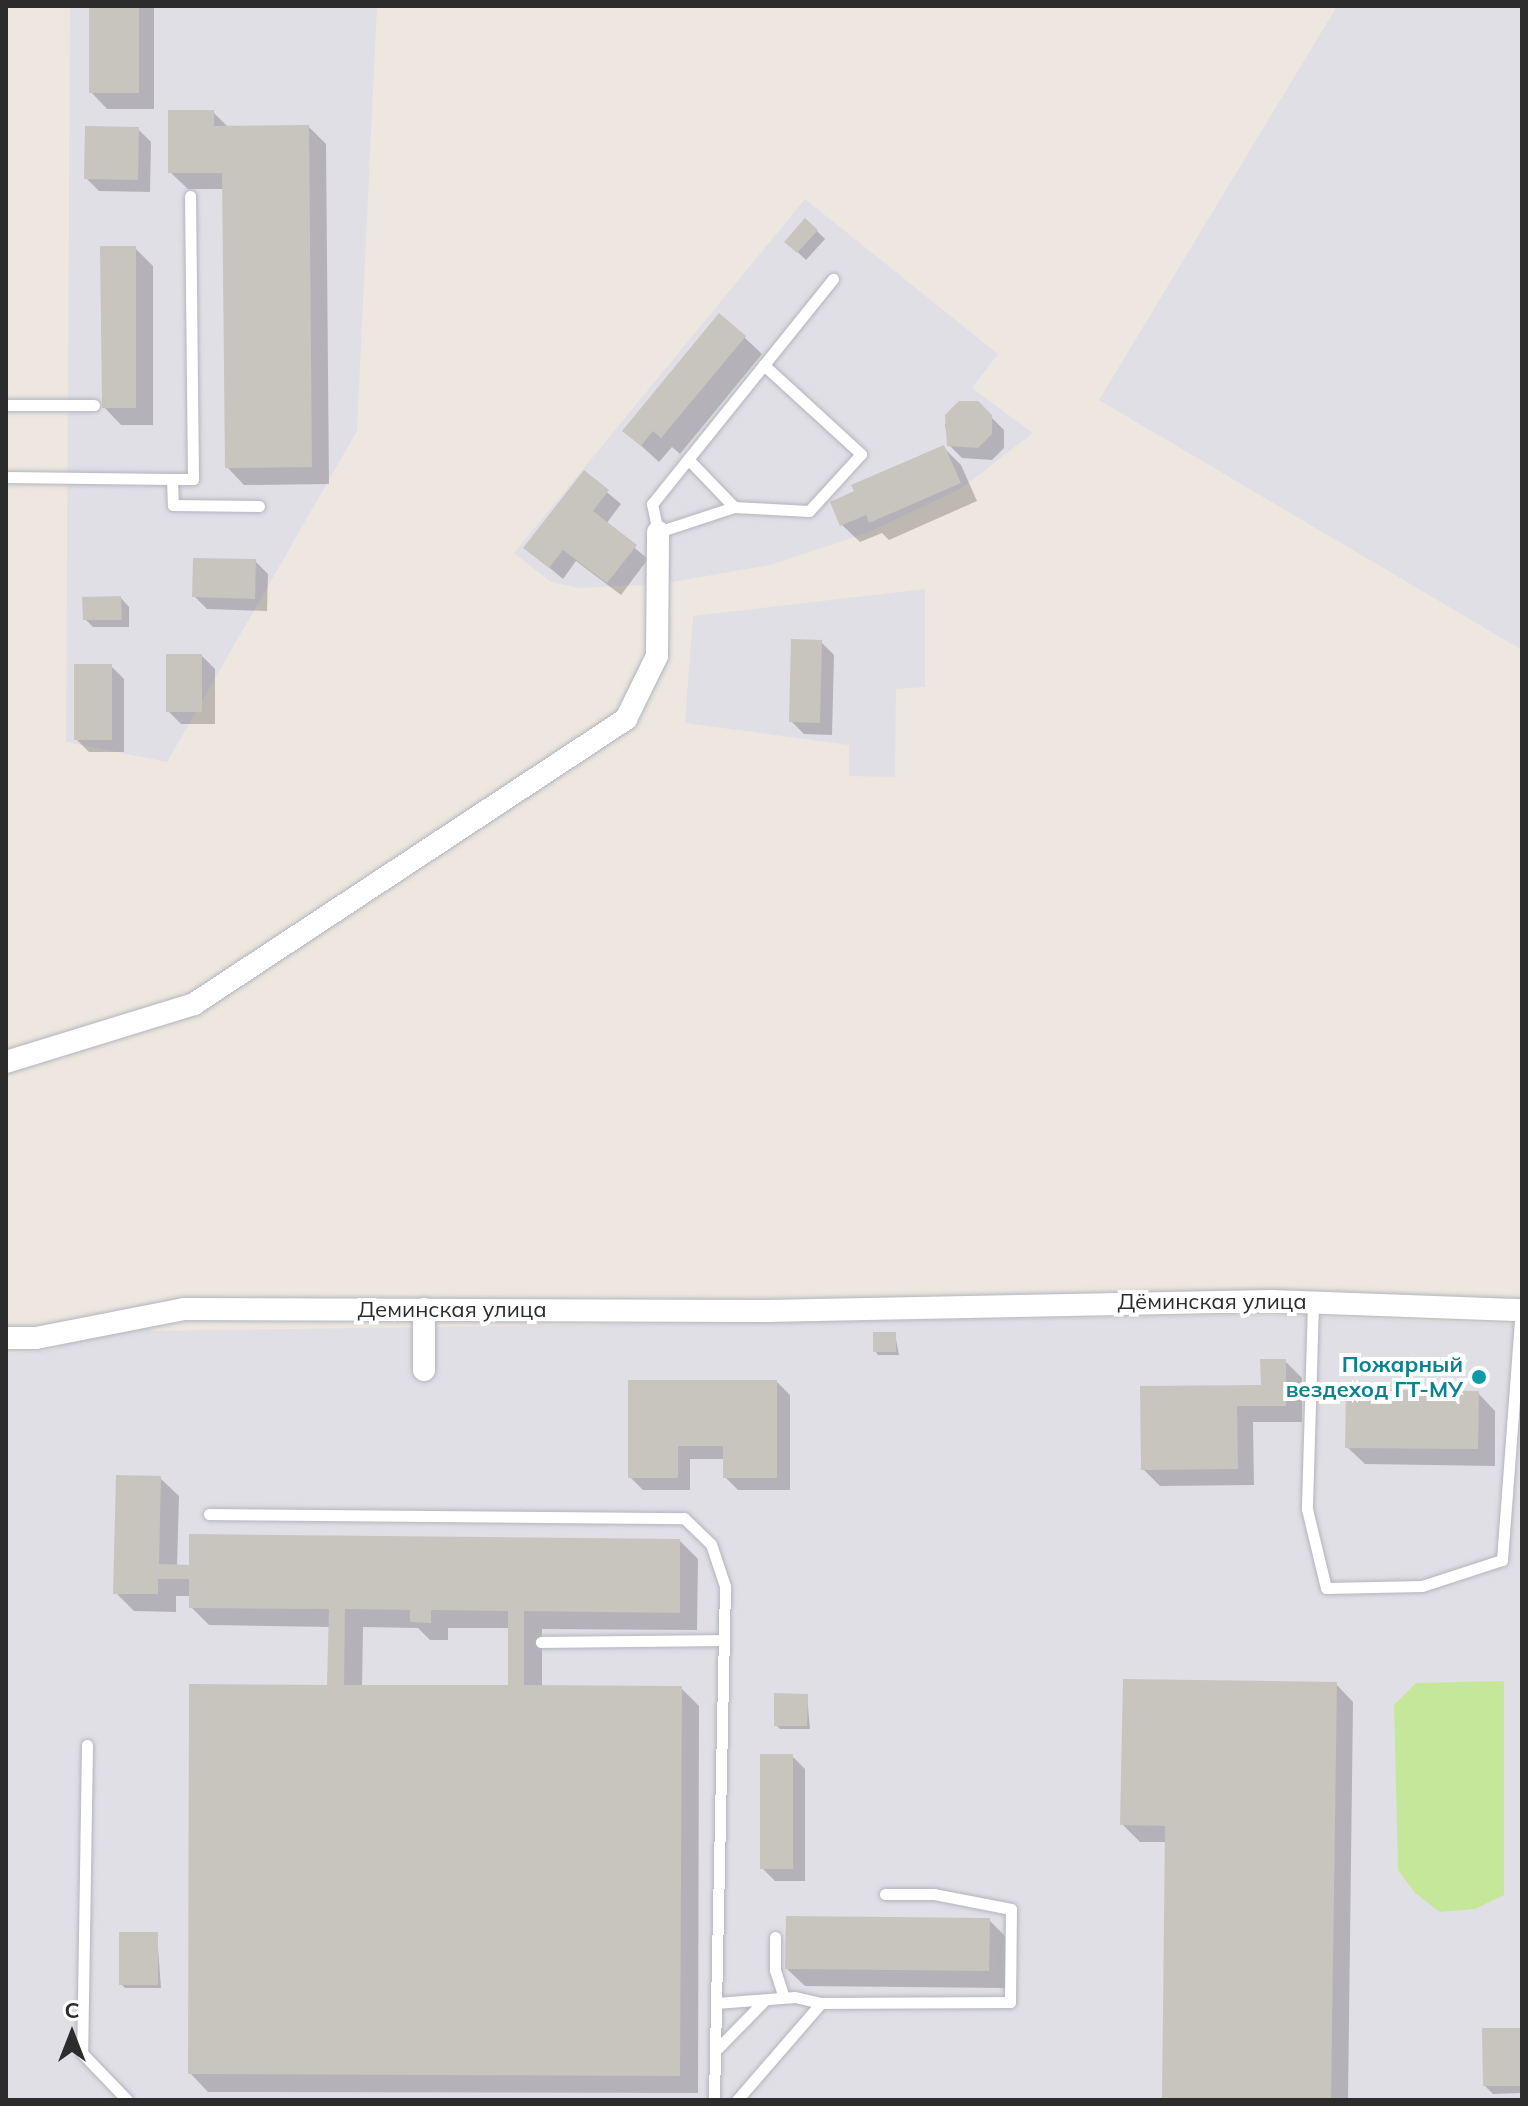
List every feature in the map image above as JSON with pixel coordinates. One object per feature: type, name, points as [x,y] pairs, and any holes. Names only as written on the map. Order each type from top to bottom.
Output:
[{"type":"street","points":[[6,1062],[194,1004],[626,719],[657,656],[658,532]]},
{"type":"street","name":"Дёминская улица","points":[[901,1306],[1313,1303],[1522,1310]]},
{"type":"street","name":"Деминская улица","points":[[6,1338],[36,1338],[184,1309],[901,1306]]},
{"type":"street","points":[[421,1355],[424,1309]]},
{"type":"lane","points":[[6,477],[193,479],[190,196]]},
{"type":"lane","points":[[764,365],[861,454],[809,511],[734,507],[658,532],[652,504],[833,279]]},
{"type":"lane","points":[[6,405],[94,405]]},
{"type":"lane","points":[[688,459],[734,507]]},
{"type":"lane","points":[[172,479],[173,505],[259,506]]},
{"type":"lane","points":[[1313,1303],[1307,1509],[1326,1588],[1422,1586],[1502,1560],[1522,1310]]},
{"type":"lane","points":[[209,1514],[684,1518],[711,1544],[725,1586],[714,2100]]},
{"type":"lane","points":[[541,1642],[724,1640]]},
{"type":"lane","points":[[87,1745],[82,2053],[127,2100]]},
{"type":"lane","points":[[716,2003],[784,1997],[821,2003],[1010,2002],[1011,1909],[934,1894],[885,1894]]},
{"type":"lane","points":[[775,1937],[775,1970],[784,1997]]},
{"type":"lane","points":[[715,2051],[766,1999]]},
{"type":"lane","points":[[737,2100],[821,2003]]},
{"type":"shaded area","points":[[70,6],[377,6],[357,431],[167,762],[66,742]]},
{"type":"shaded area","points":[[1337,6],[1522,6],[1522,650],[1099,400]]},
{"type":"shaded area","points":[[805,199],[998,354],[972,388],[1033,433],[962,488],[867,533],[770,565],[661,584],[580,588],[551,582],[514,553]]},
{"type":"shaded area","points":[[925,589],[925,687],[896,689],[895,777],[849,776],[849,745],[685,723],[693,616]]},
{"type":"shaded area","points":[[1272,1315],[1522,1325],[1522,2100],[6,2100],[6,1354],[53,1350],[83,1336],[146,1324],[152,1331]]},
{"type":"green space","points":[[1504,1681],[1504,1895],[1475,1909],[1440,1912],[1415,1893],[1398,1870],[1394,1705],[1416,1683]]},
{"type":"building","points":[[89,6],[139,6],[139,93],[89,93]]},
{"type":"building","points":[[168,110],[214,110],[214,126],[309,125],[312,467],[225,468],[222,173],[168,173]]},
{"type":"building","points":[[85,126],[139,127],[138,180],[84,179]]},
{"type":"building","points":[[805,218],[818,230],[797,253],[784,242]]},
{"type":"building","points":[[100,246],[136,246],[136,408],[102,408]]},
{"type":"building","points":[[719,313],[746,336],[661,438],[653,431],[641,446],[622,431]]},
{"type":"building","points":[[959,401],[978,401],[992,415],[992,434],[978,448],[947,446],[945,415]]},
{"type":"building","points":[[944,445],[961,483],[869,523],[866,515],[840,526],[830,502],[854,491],[851,485]]},
{"type":"building","points":[[584,470],[609,490],[593,511],[637,545],[607,583],[563,550],[549,568],[523,548]]},
{"type":"building","points":[[193,558],[256,559],[255,599],[192,597]]},
{"type":"building","points":[[121,596],[122,620],[83,620],[82,597]]},
{"type":"building","points":[[791,639],[822,640],[820,723],[789,722]]},
{"type":"building","points":[[166,654],[202,654],[202,712],[166,712]]},
{"type":"building","points":[[74,664],[112,664],[112,740],[74,740]]},
{"type":"building","points":[[873,1332],[896,1332],[896,1352],[873,1352]]},
{"type":"building","points":[[1260,1359],[1286,1359],[1286,1406],[1237,1406],[1238,1469],[1141,1470],[1140,1386],[1261,1385]]},
{"type":"building","points":[[628,1380],[777,1380],[777,1478],[723,1478],[723,1446],[678,1446],[678,1478],[628,1478]]},
{"type":"building","points":[[1346,1389],[1479,1391],[1478,1449],[1345,1448]]},
{"type":"building","points":[[116,1475],[161,1476],[159,1564],[189,1565],[189,1534],[680,1539],[680,1613],[524,1611],[524,1685],[682,1686],[680,2076],[188,2074],[189,1684],[327,1685],[329,1609],[189,1608],[189,1579],[158,1579],[158,1594],[113,1594]],"holes":[[[345,1609],[410,1610],[410,1622],[431,1623],[431,1610],[508,1611],[508,1685],[344,1685]]]},
{"type":"building","points":[[1123,1679],[1337,1682],[1331,2100],[1162,2100],[1165,1826],[1120,1825]]},
{"type":"building","points":[[774,1693],[808,1694],[807,1726],[774,1726]]},
{"type":"building","points":[[760,1754],[793,1754],[793,1869],[760,1869]]},
{"type":"building","points":[[786,1916],[990,1918],[989,1971],[785,1969]]},
{"type":"building","points":[[119,1932],[158,1932],[158,1985],[119,1985]]},
{"type":"building","points":[[1482,2028],[1522,2028],[1522,2086],[1483,2086]]},
{"type":"place","name":"Пожарный вездеход ГТ-МУ","points":[[1479,1377]]}]
